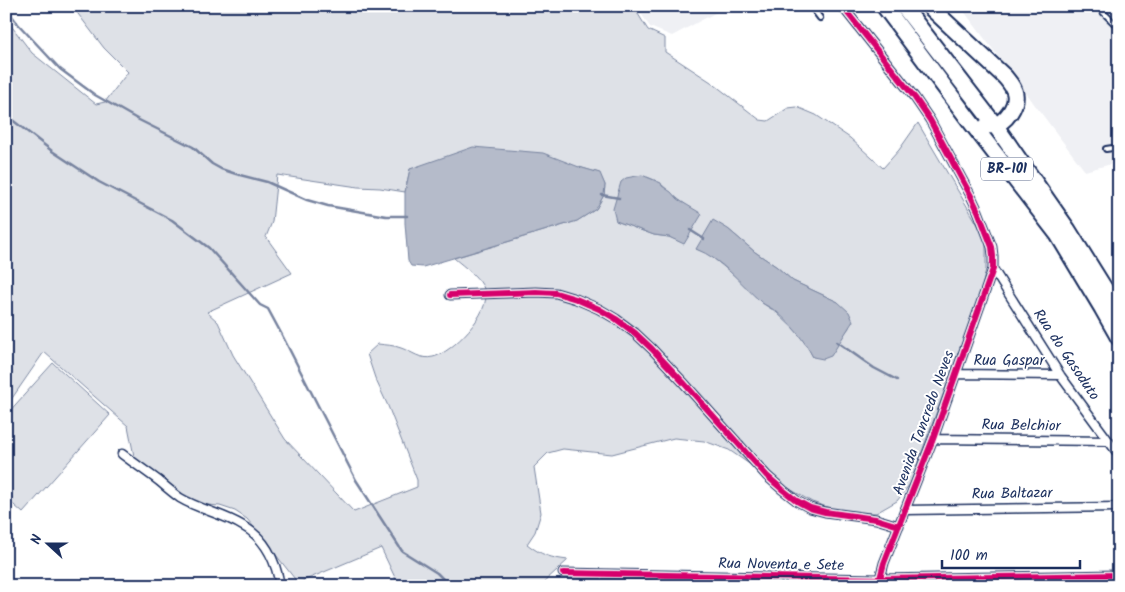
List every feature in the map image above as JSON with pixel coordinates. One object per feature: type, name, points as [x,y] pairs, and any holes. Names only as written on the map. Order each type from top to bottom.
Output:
[{"type":"highway","name":"BR-101","points":[[884,6],[1058,235],[1119,338]]},
{"type":"highway","name":"BR-101","points":[[904,6],[995,125],[1068,230],[1119,313]]},
{"type":"highway","points":[[929,6],[1012,85],[1015,95],[1013,107],[1007,117],[995,125],[986,126],[970,121]]},
{"type":"street","points":[[842,6],[915,98],[930,120],[978,211],[992,247],[993,269]]},
{"type":"street","name":"Avenida Tancredo Neves","points":[[879,582],[884,563],[957,374],[993,269]]},
{"type":"street","name":"Rua do Gasoduto","points":[[993,269],[1060,375],[1119,455]]},
{"type":"street","points":[[450,295],[556,293],[599,309],[636,333],[668,365],[767,476],[797,501],[810,508],[825,512],[876,519],[899,526]]},
{"type":"street","name":"Rua Gaspar","points":[[957,374],[1060,375]]},
{"type":"street","name":"Rua Belchior","points":[[933,439],[1109,441]]},
{"type":"street","points":[[122,454],[180,498],[244,526],[254,533],[269,550],[280,586]]},
{"type":"street","name":"Rua Baltazar","points":[[906,510],[1119,506]]},
{"type":"street","name":"Rua Noventa e Sete","points":[[563,573],[879,582],[1119,576]]},
{"type":"lane","points":[[811,6],[820,18]]},
{"type":"lane","points":[[1097,6],[1119,28]]},
{"type":"lane","points":[[1106,149],[1119,147]]},
{"type":"shaded area","points":[[72,6],[633,6],[648,30],[665,38],[665,52],[711,82],[760,120],[768,121],[788,108],[797,107],[816,115],[850,138],[883,168],[899,150],[918,123],[986,242],[986,269],[981,292],[910,484],[897,501],[876,513],[842,512],[812,502],[761,472],[729,450],[704,441],[674,438],[612,454],[563,449],[548,453],[534,467],[541,513],[535,532],[527,544],[546,555],[568,560],[546,580],[545,586],[399,586],[381,548],[298,583],[247,519],[235,511],[220,506],[196,504],[135,461],[128,426],[44,352],[6,407],[6,19],[32,53],[96,104],[105,102],[128,72],[104,48]],"holes":[[[579,167],[599,173],[605,185],[604,195],[596,209],[577,221],[454,258],[480,282],[485,291],[486,300],[477,320],[460,340],[450,348],[441,354],[428,358],[398,347],[378,344],[367,354],[417,480],[417,487],[354,512],[285,439],[233,355],[218,322],[207,312],[292,273],[266,237],[272,222],[277,175],[405,192],[410,169]],[[647,177],[660,183],[686,205],[684,243],[669,237],[654,235],[616,221]],[[728,229],[793,281],[838,302],[849,328],[842,336],[813,357],[797,332],[776,312],[762,303],[740,280],[707,253],[696,249]]]},
{"type":"shaded area","points":[[636,6],[728,6],[672,36],[650,27]]},
{"type":"shaded area","points":[[960,6],[1119,6],[1119,162],[1085,171]]},
{"type":"shaded area","points":[[53,363],[110,415],[23,513],[6,498],[6,415]]},
{"type":"water","points":[[473,147],[543,153],[600,173],[605,185],[604,195],[596,209],[577,221],[423,267],[411,266],[408,261],[405,223],[405,192],[410,169]]},
{"type":"water","points":[[642,175],[661,183],[677,199],[702,214],[684,244],[669,237],[654,235],[616,221],[613,209],[621,182],[626,178]]},
{"type":"water","points":[[713,220],[728,229],[793,281],[838,302],[849,312],[853,321],[831,356],[823,359],[813,357],[797,333],[782,317],[761,302],[722,265],[696,249]]},
{"type":"waterway","points":[[6,8],[18,24],[60,69],[95,95],[137,119],[193,147],[212,164],[221,169],[267,182],[307,200],[328,206],[386,216],[407,216]]},
{"type":"waterway","points":[[6,115],[52,151],[99,182],[172,220],[209,248],[260,305],[268,309],[356,480],[402,551],[437,573],[449,586]]},
{"type":"waterway","points":[[602,195],[619,198]]},
{"type":"waterway","points":[[690,230],[704,239]]},
{"type":"waterway","points":[[837,342],[874,368],[897,380]]},
{"type":"cycle path","points":[[842,6],[915,98],[930,120],[978,211],[992,247],[993,256],[993,269],[933,439],[884,563],[878,586]]},
{"type":"cycle path","points":[[450,295],[556,293],[599,309],[635,333],[652,349],[767,476],[797,501],[810,508],[825,512],[876,519],[899,526]]},
{"type":"cycle path","points":[[563,573],[879,579],[1119,575]]}]
